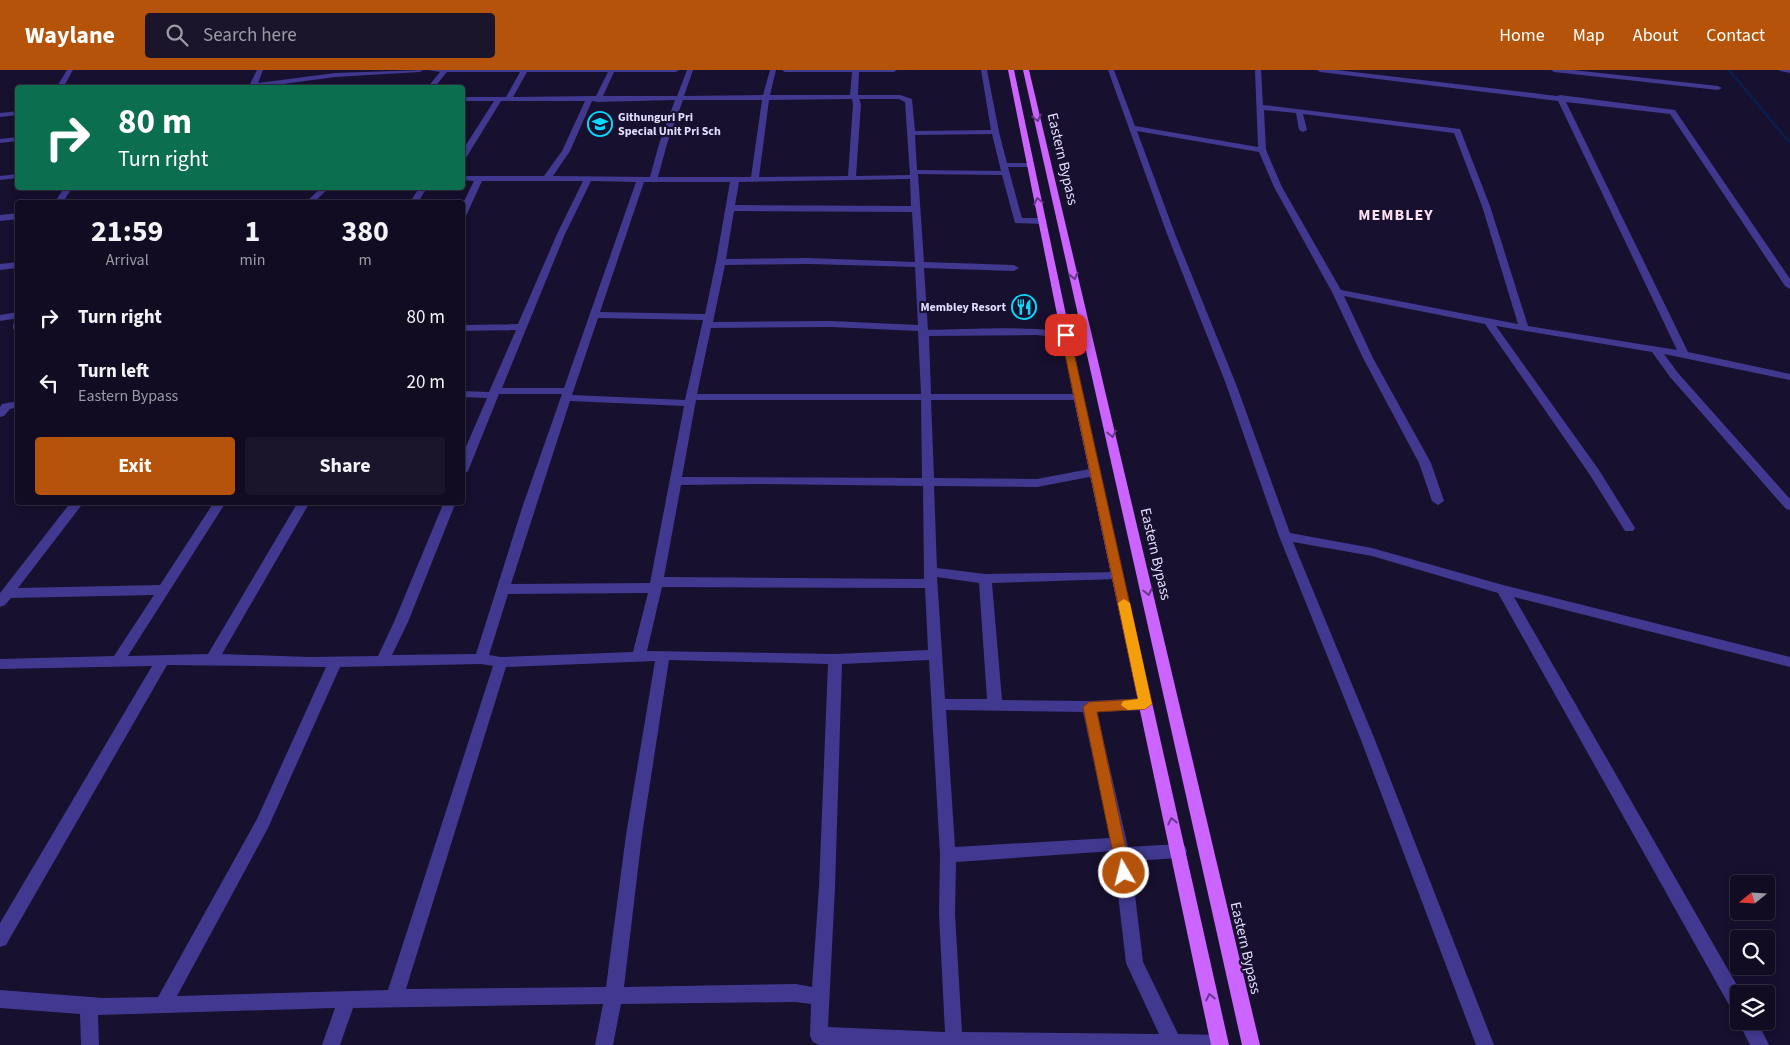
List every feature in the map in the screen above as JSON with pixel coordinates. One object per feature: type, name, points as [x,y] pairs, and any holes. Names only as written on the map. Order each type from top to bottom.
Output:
[{"type":"main road","points":[[1011,70],[1079,398],[1220,1044]]},
{"type":"main road","name":"Eastern Bypass","points":[[1026,70],[1251,1045]]},
{"type":"street","points":[[60,85],[70,70]]},
{"type":"street","points":[[253,85],[260,70]]},
{"type":"street","points":[[253,85],[337,73],[420,70]]},
{"type":"street","points":[[431,70],[676,70]]},
{"type":"street","points":[[432,85],[445,70]]},
{"type":"street","points":[[547,178],[555,170],[612,70]]},
{"type":"street","points":[[654,178],[663,144],[690,70]]},
{"type":"street","points":[[755,180],[766,98],[774,70]]},
{"type":"street","points":[[785,70],[894,70]]},
{"type":"street","points":[[852,179],[856,70]]},
{"type":"street","points":[[984,70],[995,132],[1018,221],[1043,221]]},
{"type":"street","points":[[1110,70],[1231,384],[1284,536],[1368,740],[1485,1045]]},
{"type":"street","points":[[1258,70],[1262,150],[1278,187],[1336,292],[1357,337],[1425,463],[1438,501]]},
{"type":"street","points":[[1320,70],[1560,97],[1672,112],[1790,286]]},
{"type":"street","points":[[1554,70],[1718,88]]},
{"type":"street","points":[[1782,70],[1790,71]]},
{"type":"street","points":[[465,154],[524,71]]},
{"type":"street","points":[[1560,97],[1684,354]]},
{"type":"street","points":[[465,99],[907,98],[909,101],[912,174],[924,330],[931,578],[948,855],[947,914],[954,1041]]},
{"type":"street","points":[[1261,106],[1457,131],[1486,206],[1524,327]]},
{"type":"street","points":[[1299,111],[1302,130]]},
{"type":"street","points":[[0,115],[15,113]]},
{"type":"street","points":[[1131,128],[1262,150]]},
{"type":"street","points":[[911,133],[995,132]]},
{"type":"street","points":[[0,141],[15,139]]},
{"type":"street","points":[[465,178],[852,179],[1005,169],[1030,165]]},
{"type":"street","points":[[0,178],[15,176]]},
{"type":"street","points":[[465,209],[479,178]]},
{"type":"street","points":[[480,659],[532,496],[595,316],[611,261],[642,178]]},
{"type":"street","points":[[465,463],[561,234],[588,179]]},
{"type":"street","points":[[638,656],[656,585],[674,481],[721,262],[735,180]]},
{"type":"street","points":[[312,200],[322,190]]},
{"type":"street","points":[[730,208],[915,209]]},
{"type":"street","points":[[0,218],[15,216]]},
{"type":"street","points":[[721,262],[809,261],[1014,268]]},
{"type":"street","points":[[0,268],[15,266]]},
{"type":"street","points":[[1336,292],[1488,322],[1684,354],[1790,377]]},
{"type":"street","points":[[0,318],[15,316]]},
{"type":"street","points":[[595,316],[831,324],[924,330],[1026,332],[1066,335]]},
{"type":"street","points":[[1488,322],[1594,473],[1629,528]]},
{"type":"street","points":[[465,328],[521,327]]},
{"type":"street","points":[[1656,350],[1674,375],[1790,506]]},
{"type":"street","points":[[465,394],[568,395],[690,400],[925,397],[1079,398]]},
{"type":"street","points":[[0,414],[6,406],[15,404]]},
{"type":"street","points":[[674,481],[1037,482],[1095,472]]},
{"type":"street","points":[[4,597],[76,505]]},
{"type":"street","points":[[117,662],[218,505]]},
{"type":"street","points":[[212,659],[302,505]]},
{"type":"street","points":[[382,661],[401,622],[449,505]]},
{"type":"street","points":[[1284,536],[1372,552],[1503,590],[1790,662]]},
{"type":"street","points":[[503,589],[897,582],[931,578],[985,579],[1118,575]]},
{"type":"street","points":[[985,579],[995,705]]},
{"type":"street","points":[[4,597],[163,590]]},
{"type":"street","points":[[1503,590],[1730,990]]},
{"type":"street","points":[[0,664],[212,659],[382,661],[480,659],[501,662],[663,655],[835,659],[935,655]]},
{"type":"street","points":[[604,1045],[614,993],[634,835],[663,655]]},
{"type":"street","points":[[835,659],[827,887],[819,1036],[954,1041],[1220,1044]]},
{"type":"street","points":[[0,939],[162,661]]},
{"type":"street","points":[[162,1006],[263,823],[336,661]]},
{"type":"street","points":[[394,998],[501,662]]},
{"type":"street","points":[[938,704],[1089,707],[1145,704]]},
{"type":"street","points":[[1089,707],[1120,849],[1136,963],[1173,1044]]},
{"type":"street","points":[[948,855],[1120,849],[1179,851]]},
{"type":"street","points":[[0,999],[89,1006],[162,1006],[394,998],[519,998],[614,993],[796,992],[820,997]]},
{"type":"street","points":[[331,1045],[347,1000]]},
{"type":"street","points":[[89,1006],[90,1045]]},
{"type":"street","points":[[1752,1030],[1760,1045]]},
{"type":"waterway","points":[[1729,70],[1790,143]]},
{"type":"slow traffic","points":[[1124,603],[1145,704],[1128,705]]},
{"type":"place","name":"Githunguri Pri Special Unit Pri Sch","points":[[600,124]]},
{"type":"place","name":"Membley Resort","points":[[1024,307]]},
{"type":"district","name":"MEMBLEY","points":[[1396,214]]},
{"type":"route","points":[[1066,335],[1145,704],[1089,707],[1122,854],[1124,873]]}]
